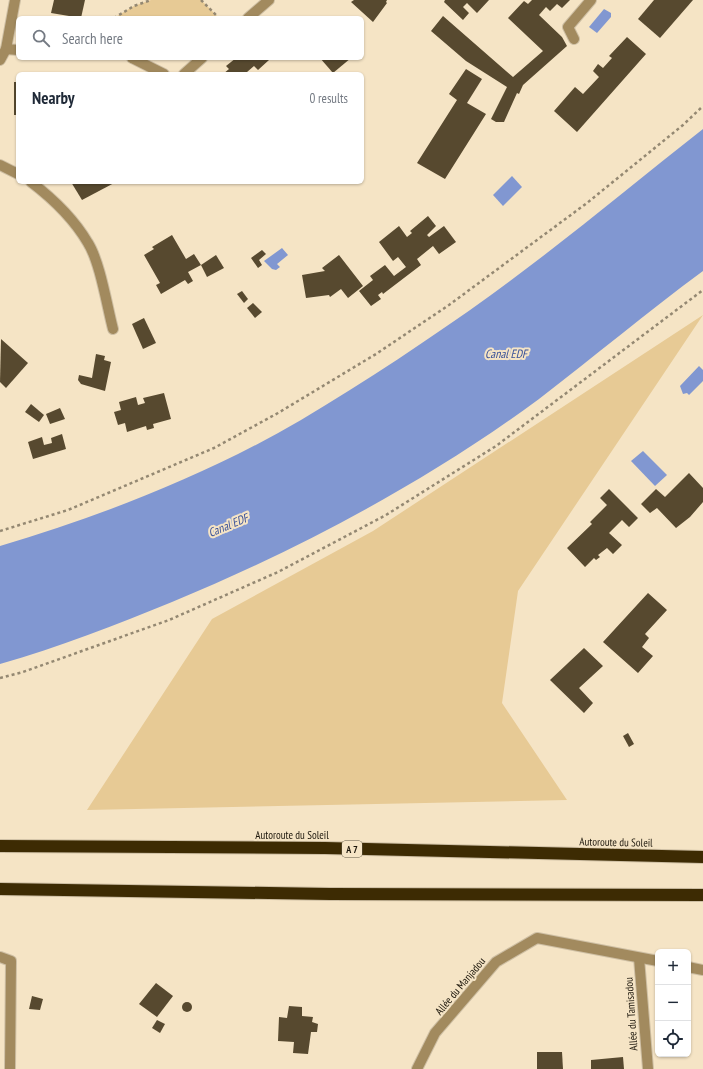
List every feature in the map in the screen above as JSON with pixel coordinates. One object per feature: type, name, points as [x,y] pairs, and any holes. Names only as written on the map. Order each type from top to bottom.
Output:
[{"type":"highway","name":"Autoroute du Soleil","points":[[0,846],[325,848],[703,857]]},
{"type":"highway","points":[[0,889],[330,894],[703,895]]},
{"type":"street","points":[[0,60],[6,49],[15,0]]},
{"type":"street","points":[[250,16],[269,0]]},
{"type":"street","points":[[574,39],[568,27],[591,0]]},
{"type":"street","points":[[6,49],[16,50]]},
{"type":"street","points":[[136,60],[160,72]]},
{"type":"street","points":[[186,72],[200,60]]},
{"type":"street","points":[[0,165],[16,173]]},
{"type":"street","points":[[34,184],[55,200],[88,242],[95,259],[113,329]]},
{"type":"street","name":"Allée du Manjadou","points":[[417,1069],[436,1033],[496,962],[537,938],[655,961]]},
{"type":"street","points":[[0,957],[11,961],[10,1069]]},
{"type":"street","name":"Allée du Tamisadou","points":[[639,958],[648,1069]]},
{"type":"street","points":[[691,968],[703,970]]},
{"type":"path","points":[[117,16],[134,6],[151,0]]},
{"type":"path","points":[[201,0],[217,16]]},
{"type":"path","points":[[0,531],[68,510],[214,448],[278,413],[363,362],[449,305],[580,207],[683,125],[703,106]]},
{"type":"path","points":[[0,678],[23,672],[169,620],[278,572],[386,515],[496,446],[703,290]]},
{"type":"shaded area","points":[[151,0],[201,0],[217,16],[117,16],[134,6]]},
{"type":"shaded area","points":[[703,315],[518,591],[502,703],[567,800],[87,810],[212,619],[373,531]]},
{"type":"water","points":[[604,9],[611,13],[611,17],[597,33],[589,27]]},
{"type":"water","name":"Canal EDF","points":[[703,129],[703,271],[661,302],[539,399],[452,458],[362,511],[315,536],[172,602],[66,643],[0,664],[0,546],[78,521],[154,492],[229,459],[301,420],[398,359],[491,295],[572,234]]},
{"type":"water","points":[[512,176],[522,187],[503,206],[493,195]]},
{"type":"water","points":[[282,248],[288,255],[277,264],[280,267],[276,270],[272,269],[264,261]]},
{"type":"water","points":[[699,366],[703,370],[703,381],[689,395],[687,393],[683,394],[680,386]]},
{"type":"water","points":[[643,451],[667,475],[655,486],[631,461]]},
{"type":"building","points":[[54,0],[85,0],[81,16],[69,16],[51,13]]},
{"type":"building","points":[[354,0],[387,0],[387,3],[373,22],[351,2]]},
{"type":"building","points":[[445,0],[489,0],[477,13],[467,3],[463,7],[469,13],[463,20],[444,2]]},
{"type":"building","points":[[532,0],[570,0],[562,8],[557,4],[550,11],[546,7],[539,15],[562,37],[567,46],[523,85],[519,94],[517,93],[504,122],[496,122],[491,119],[507,87],[466,61],[431,31],[443,16],[513,77],[543,51],[508,18],[524,1],[528,4]]},
{"type":"building","points":[[654,0],[693,0],[660,38],[638,19]]},
{"type":"building","points":[[627,37],[646,54],[577,132],[554,111],[575,87],[583,94],[599,77],[593,71],[598,64],[603,68],[612,58],[609,56]]},
{"type":"building","points":[[234,60],[269,60],[258,70],[254,66],[247,72],[225,72],[229,69],[226,66]]},
{"type":"building","points":[[322,60],[349,60],[334,72],[332,72]]},
{"type":"building","points":[[466,69],[482,79],[467,103],[486,114],[445,179],[417,163],[457,100],[449,94]]},
{"type":"building","points":[[14,82],[16,82],[16,115],[14,115]]},
{"type":"building","points":[[72,184],[112,184],[82,200]]},
{"type":"building","points":[[428,216],[436,226],[427,235],[429,237],[444,226],[456,242],[439,254],[433,246],[417,259],[421,265],[383,294],[382,292],[378,295],[381,299],[371,306],[359,291],[373,280],[370,276],[385,265],[394,276],[406,267],[398,257],[393,261],[379,242],[399,226],[407,237],[412,233],[410,231]]},
{"type":"building","points":[[172,235],[186,259],[194,254],[201,265],[188,272],[193,281],[188,284],[185,280],[161,294],[156,285],[160,283],[144,255],[154,249],[152,247]]},
{"type":"building","points":[[262,250],[266,254],[259,260],[262,265],[258,268],[251,258]]},
{"type":"building","points":[[216,255],[224,268],[207,277],[201,265]]},
{"type":"building","points":[[339,255],[363,286],[348,298],[341,289],[330,297],[329,295],[306,298],[302,275],[325,271],[322,268]]},
{"type":"building","points":[[242,291],[248,299],[244,303],[237,294]]},
{"type":"building","points":[[253,303],[262,312],[255,318],[247,308]]},
{"type":"building","points":[[144,318],[156,343],[143,349],[132,324]]},
{"type":"building","points":[[1,339],[28,363],[6,388],[0,382]]},
{"type":"building","points":[[96,354],[105,356],[104,360],[111,362],[105,391],[81,384],[78,380],[79,375],[92,378]]},
{"type":"building","points":[[164,393],[171,419],[153,424],[154,428],[147,430],[146,426],[127,432],[125,423],[118,425],[114,412],[121,410],[119,402],[136,397],[138,405],[145,403],[143,398]]},
{"type":"building","points":[[31,404],[44,415],[39,422],[25,412]]},
{"type":"building","points":[[60,408],[65,419],[50,424],[46,414]]},
{"type":"building","points":[[62,434],[66,449],[33,459],[28,442],[42,437],[44,445],[52,443],[51,438]]},
{"type":"building","points":[[689,473],[703,488],[703,502],[690,517],[676,528],[657,508],[650,513],[641,504],[656,489],[665,497]]},
{"type":"building","points":[[609,489],[638,518],[629,527],[622,520],[609,533],[622,545],[613,554],[607,548],[598,555],[600,557],[596,560],[594,558],[585,567],[567,548],[592,524],[590,522],[607,505],[600,498]]},
{"type":"building","points":[[648,593],[667,610],[645,634],[649,638],[642,647],[653,656],[638,673],[603,642]]},
{"type":"building","points":[[584,648],[603,666],[579,688],[593,703],[584,713],[550,680]]},
{"type":"building","points":[[628,733],[634,744],[629,747],[623,736]]},
{"type":"building","points":[[156,983],[173,996],[157,1017],[139,1004]]},
{"type":"building","points":[[32,996],[43,999],[40,1010],[29,1009]]},
{"type":"building","points":[[185,1002],[189,1002],[192,1007],[189,1012],[185,1012],[182,1009],[182,1005]]},
{"type":"building","points":[[289,1006],[302,1007],[302,1016],[313,1017],[312,1022],[318,1024],[317,1032],[311,1032],[308,1054],[293,1053],[294,1042],[278,1041],[279,1017],[287,1018]]},
{"type":"building","points":[[157,1020],[165,1024],[160,1033],[152,1028]]},
{"type":"building","points":[[537,1052],[562,1052],[563,1069],[537,1069]]},
{"type":"building","points":[[623,1057],[624,1069],[591,1069],[591,1060]]}]
